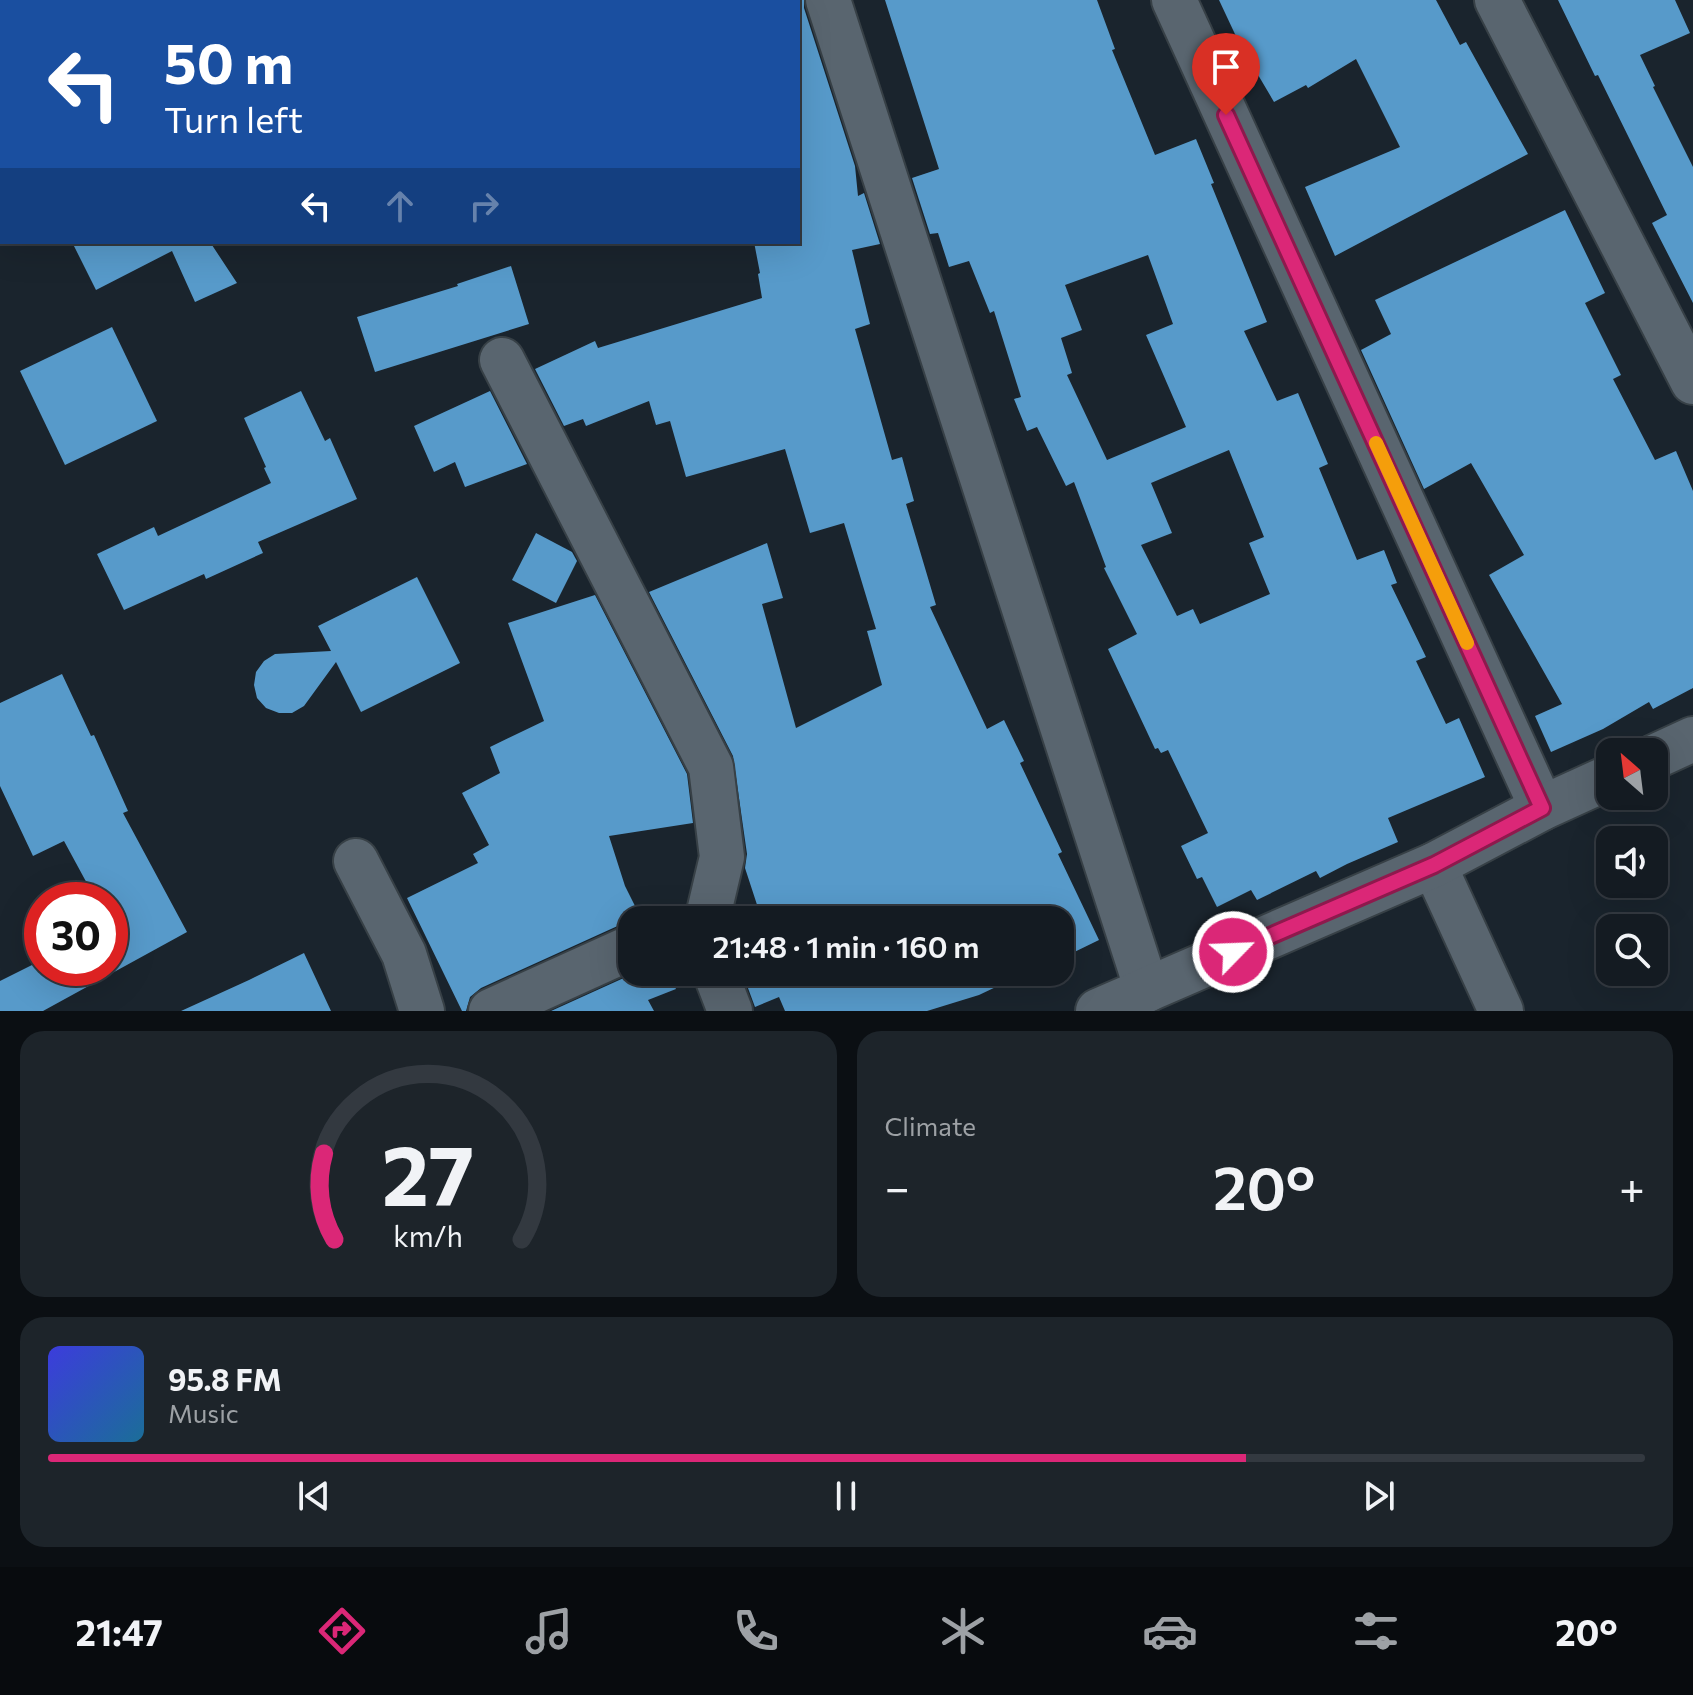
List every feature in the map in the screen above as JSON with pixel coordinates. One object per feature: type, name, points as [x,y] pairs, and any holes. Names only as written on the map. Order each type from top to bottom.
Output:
[{"type":"street","points":[[828,0],[1147,990]]},
{"type":"street","points":[[1174,0],[1542,808]]},
{"type":"street","points":[[1497,0],[1693,382]]},
{"type":"street","points":[[502,360],[711,767],[722,857],[706,906]]},
{"type":"street","points":[[1668,751],[1693,739]]},
{"type":"street","points":[[1098,1011],[1434,865],[1596,783]]},
{"type":"street","points":[[356,861],[404,954],[422,1011]]},
{"type":"street","points":[[1434,865],[1501,1011]]},
{"type":"street","points":[[491,1011],[618,953]]},
{"type":"street","points":[[720,986],[730,1011]]},
{"type":"building","points":[[800,0],[804,0],[855,166],[858,196],[864,193],[880,244],[852,250],[870,324],[855,329],[892,460],[902,457],[914,501],[906,504],[936,605],[930,607],[987,729],[1004,720],[1024,761],[1020,763],[1062,852],[1058,854],[1099,940],[1074,952],[1074,906],[757,906],[745,868],[747,854],[733,756],[649,592],[767,543],[783,598],[762,604],[796,728],[882,685],[867,631],[876,629],[844,523],[810,533],[785,449],[686,477],[670,421],[656,425],[649,401],[586,426],[583,419],[564,426],[535,369],[595,341],[598,348],[762,298],[754,244],[800,244]]},
{"type":"building","points":[[885,0],[1097,0],[1115,49],[1112,50],[1155,155],[1196,139],[1267,322],[1244,331],[1277,401],[1298,393],[1328,464],[1319,468],[1357,560],[1384,550],[1397,583],[1391,585],[1426,657],[1416,661],[1446,724],[1459,718],[1485,777],[1388,818],[1398,842],[1320,878],[1316,871],[1257,900],[1251,890],[1217,907],[1202,877],[1197,879],[1181,846],[1208,833],[1168,750],[1161,753],[1158,748],[1155,749],[1108,649],[1137,634],[1104,568],[1074,482],[1066,486],[1037,427],[1027,431],[1014,399],[1021,397],[994,311],[990,313],[969,261],[949,267],[938,233],[930,234],[912,178],[939,169]],"holes":[[[1148,255],[1173,324],[1146,335],[1186,427],[1107,460],[1067,375],[1072,373],[1061,338],[1082,330],[1065,285]],[[1229,450],[1264,537],[1249,543],[1270,594],[1200,624],[1193,609],[1177,616],[1141,545],[1172,533],[1151,483]]]},
{"type":"building","points":[[1219,0],[1436,0],[1460,45],[1466,42],[1528,154],[1335,256],[1305,187],[1400,147],[1356,59],[1308,88],[1306,85],[1274,102],[1249,64]]},
{"type":"building","points":[[1558,0],[1675,0],[1690,33],[1640,55],[1693,167],[1693,303],[1652,223],[1667,215]]},
{"type":"building","points":[[1565,210],[1605,293],[1585,303],[1621,375],[1613,379],[1655,460],[1676,451],[1693,491],[1693,688],[1653,709],[1649,702],[1603,729],[1551,752],[1535,716],[1562,704],[1489,575],[1524,555],[1471,463],[1424,489],[1361,350],[1391,334],[1375,300]]},
{"type":"building","points":[[73,244],[211,244],[237,283],[195,302],[172,251],[96,290]]},
{"type":"building","points":[[511,266],[529,324],[375,372],[357,317]]},
{"type":"building","points":[[112,327],[157,421],[65,465],[20,371]]},
{"type":"building","points":[[301,391],[325,441],[330,438],[357,499],[258,542],[263,553],[206,579],[204,574],[124,610],[97,554],[154,527],[158,536],[271,483],[244,418]]},
{"type":"building","points":[[490,391],[527,464],[465,487],[455,462],[434,472],[414,426]]},
{"type":"building","points":[[536,533],[572,552],[577,561],[556,603],[512,580]]},
{"type":"building","points":[[417,577],[460,663],[361,712],[336,662],[304,706],[292,713],[279,713],[266,708],[257,698],[254,685],[256,672],[264,661],[275,654],[331,651],[318,626]]},
{"type":"building","points":[[595,595],[687,774],[693,823],[609,836],[625,886],[635,906],[618,906],[618,926],[481,988],[470,997],[466,1011],[462,1011],[407,898],[478,863],[473,854],[489,845],[462,793],[500,773],[490,747],[544,721],[508,623]]},
{"type":"building","points":[[62,674],[128,811],[123,813],[187,932],[128,964],[128,882],[86,882],[64,841],[33,856],[0,786],[0,703]]},
{"type":"building","points":[[304,953],[331,1011],[181,1011],[249,980]]},
{"type":"building","points":[[24,969],[24,986],[89,986],[43,1011],[0,1011],[0,981]]},
{"type":"building","points":[[618,981],[618,986],[674,986],[676,989],[648,1000],[654,1011],[551,1011]]},
{"type":"building","points":[[747,986],[998,986],[927,1011],[785,1011],[779,997],[755,1007]]},
{"type":"slow traffic","points":[[1376,443],[1467,643]]},
{"type":"route","points":[[1226,115],[1542,808],[1434,865],[1233,952]]}]
